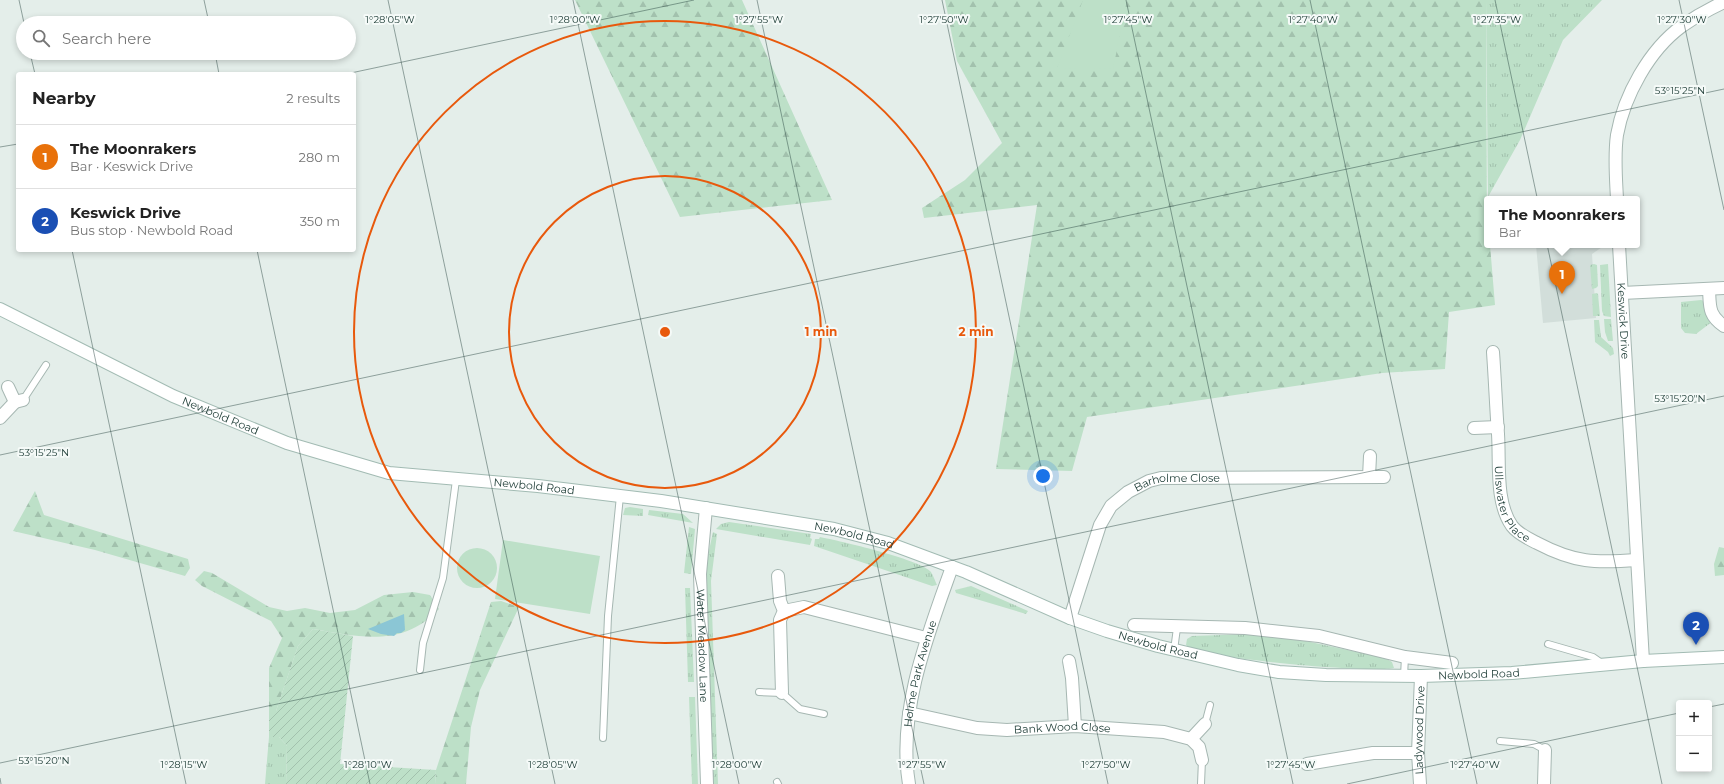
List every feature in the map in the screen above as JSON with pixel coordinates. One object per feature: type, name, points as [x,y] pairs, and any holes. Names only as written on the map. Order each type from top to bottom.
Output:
[{"type":"street","points":[[1617,196],[1615,166],[1617,136],[1623,111],[1636,81],[1656,52],[1680,27],[1724,2]]},
{"type":"street","name":"Keswick Drive","points":[[1619,248],[1643,661]]},
{"type":"street","points":[[1622,294],[1724,288]]},
{"type":"street","points":[[1709,289],[1710,307],[1714,319],[1724,326]]},
{"type":"street","name":"Newbold Road","points":[[0,309],[173,396],[287,443],[389,473],[538,486],[620,496],[706,508],[834,529],[888,543],[952,567],[1070,618],[1107,631],[1174,650],[1238,665],[1279,672],[1326,675],[1421,676],[1512,673],[1604,666],[1643,661],[1724,657]]},
{"type":"street","name":"Ullswater Place","points":[[1493,352],[1501,491],[1505,514],[1513,527],[1527,538],[1556,553],[1580,561],[1602,563],[1637,560]]},
{"type":"street","points":[[0,418],[19,401],[8,387]]},
{"type":"street","points":[[1474,428],[1498,427]]},
{"type":"street","points":[[1369,477],[1370,456]]},
{"type":"street","name":"Barholme Close","points":[[1070,618],[1100,525],[1110,506],[1128,492],[1149,481],[1161,478],[1384,476]]},
{"type":"street","name":"Water Meadow Lane","points":[[706,508],[700,574],[707,784]]},
{"type":"street","name":"Holme Park Avenue","points":[[909,784],[906,742],[909,713],[926,638],[952,567]]},
{"type":"street","points":[[778,576],[780,602],[784,611],[780,620],[782,693]]},
{"type":"street","points":[[784,611],[804,607],[926,638]]},
{"type":"street","name":"Newbold Road","points":[[1134,625],[1177,628],[1245,628],[1319,636],[1405,657],[1452,663]]},
{"type":"street","points":[[1069,661],[1072,678],[1075,726]]},
{"type":"street","name":"Ladywood Drive","points":[[1420,784],[1418,753],[1421,676]]},
{"type":"street","name":"Bank Wood Close","points":[[909,713],[985,728],[1007,730],[1075,726],[1164,732],[1190,739]]},
{"type":"street","points":[[1202,760],[1199,747],[1190,739],[1204,724]]},
{"type":"street","points":[[1544,784],[1545,750]]},
{"type":"street","points":[[1307,764],[1373,753],[1418,753]]},
{"type":"lane","points":[[19,401],[46,365]]},
{"type":"lane","points":[[420,670],[423,644],[443,578],[456,480]]},
{"type":"lane","points":[[603,738],[608,616],[620,496]]},
{"type":"lane","points":[[1174,650],[1177,628]]},
{"type":"lane","points":[[1548,644],[1593,656],[1604,666]]},
{"type":"lane","points":[[1404,676],[1405,657]]},
{"type":"lane","points":[[759,692],[782,693],[800,709],[824,714]]},
{"type":"lane","points":[[1204,724],[1210,705]]},
{"type":"lane","points":[[1500,741],[1534,744],[1545,750]]},
{"type":"lane","points":[[1201,784],[1202,760]]},
{"type":"shaded area","points":[[1536,248],[1601,248],[1592,254],[1596,318],[1543,323]]},
{"type":"green space","points":[[575,0],[742,0],[832,200],[680,217]]},
{"type":"green space","points":[[945,0],[1486,0],[1487,196],[1484,196],[1484,248],[1490,248],[1495,305],[1449,312],[1445,369],[1382,373],[1087,417],[1072,471],[996,469],[1037,205],[924,218],[922,208],[965,180],[1002,143],[957,61]]},
{"type":"green space","points":[[1083,0],[1127,0],[1113,69],[1057,68]]},
{"type":"green space","points":[[1486,0],[1602,0],[1563,40],[1520,140],[1488,196]]},
{"type":"green space","points":[[1608,264],[1611,317],[1604,316],[1602,311],[1600,265]]},
{"type":"green space","points":[[1590,265],[1597,265],[1598,286],[1592,289]]},
{"type":"green space","points":[[1597,293],[1600,316],[1593,316],[1592,294]]},
{"type":"green space","points":[[1704,301],[1713,321],[1696,334],[1685,333],[1681,328],[1681,302]]},
{"type":"green space","points":[[1604,319],[1611,319],[1613,341],[1608,341],[1605,332]]},
{"type":"green space","points":[[1594,320],[1599,320],[1601,337],[1613,348],[1614,354],[1610,356],[1608,352],[1595,342]]},
{"type":"green space","points":[[35,491],[44,515],[188,559],[190,568],[185,576],[95,550],[13,531]]},
{"type":"green space","points":[[630,507],[643,509],[643,516],[623,515],[625,508]]},
{"type":"green space","points":[[649,510],[683,514],[693,523],[648,515]]},
{"type":"green space","points":[[729,522],[811,534],[810,538],[812,539],[810,545],[716,529],[721,524]]},
{"type":"green space","points":[[689,527],[695,529],[691,574],[684,573]]},
{"type":"green space","points":[[713,532],[717,534],[711,581],[718,784],[712,784],[705,569]]},
{"type":"green space","points":[[820,537],[844,542],[911,561],[930,571],[937,585],[932,586],[814,546],[815,539],[819,539]]},
{"type":"green space","points":[[503,540],[600,556],[590,614],[495,599]]},
{"type":"green space","points":[[1719,547],[1724,548],[1724,575],[1715,576],[1714,564]]},
{"type":"green space","points":[[473,548],[481,548],[488,551],[494,557],[497,568],[494,579],[488,585],[481,588],[473,588],[466,585],[460,579],[457,572],[457,564],[460,557],[466,551]]},
{"type":"green space","points":[[204,571],[212,573],[269,607],[287,611],[305,608],[330,613],[355,610],[384,595],[413,592],[430,595],[439,609],[425,621],[410,630],[395,635],[380,637],[347,635],[313,629],[298,646],[276,711],[269,711],[269,668],[282,638],[271,621],[202,586],[195,580]]},
{"type":"green space","points":[[971,586],[1028,611],[1026,614],[956,593],[955,590]]},
{"type":"green space","points":[[685,588],[690,588],[694,682],[688,682]]},
{"type":"green space","points":[[501,601],[519,607],[480,690],[471,727],[466,784],[435,784],[436,770],[491,602]]},
{"type":"green space","points":[[313,629],[353,636],[340,764],[436,770],[435,784],[286,784],[287,746],[279,737],[269,737],[269,711],[276,711],[298,646]]},
{"type":"green space","points":[[1252,634],[1287,637],[1385,658],[1392,662],[1394,668],[1379,669],[1321,667],[1286,664],[1221,655],[1198,650],[1186,645],[1187,639],[1192,636]]},
{"type":"green space","points":[[689,697],[695,697],[698,784],[692,784]]},
{"type":"green space","points":[[269,737],[279,737],[287,746],[286,784],[265,784]]},
{"type":"water","points":[[404,614],[405,630],[394,636],[381,634],[368,629]]},
{"type":"place","name":"The Moonrakers","points":[[1562,294]]},
{"type":"place","name":"Keswick Drive","points":[[1696,645]]}]
